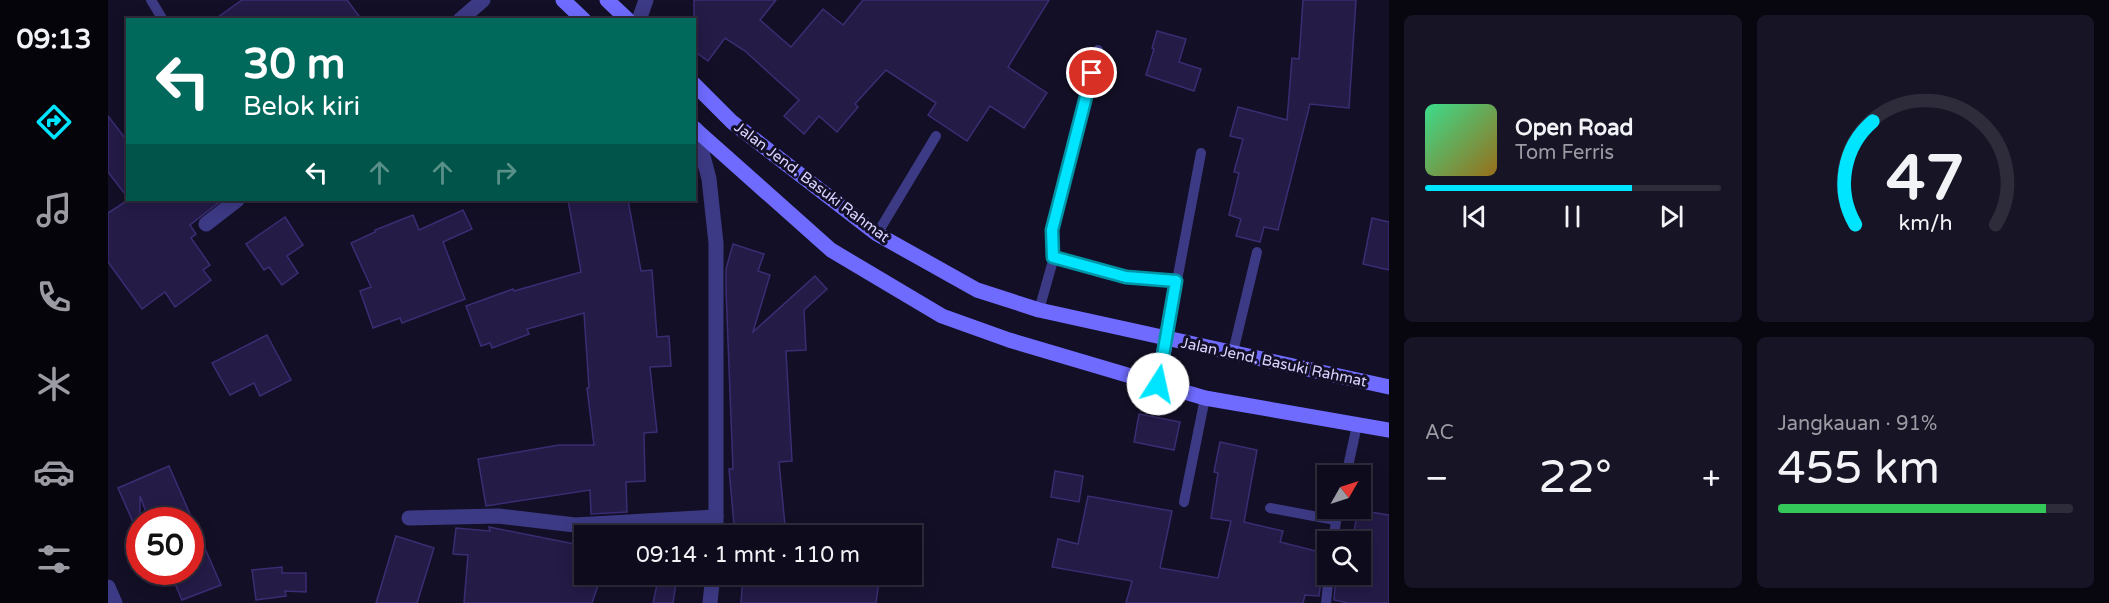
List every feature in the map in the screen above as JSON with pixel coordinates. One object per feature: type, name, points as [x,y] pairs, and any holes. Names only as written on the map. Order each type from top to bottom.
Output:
[{"type":"main road","points":[[563,0],[582,18]]},
{"type":"main road","points":[[607,0],[626,18]]},
{"type":"main road","name":"Jalan Jend. Basuki Rahmat","points":[[696,86],[732,122],[877,234],[977,290],[1039,310],[1389,387]]},
{"type":"main road","name":"Jalan Jend. Basuki Rahmat","points":[[696,129],[831,250],[942,316],[1009,340],[1205,398],[1389,430]]},
{"type":"main road","points":[[1158,384],[1166,339]]},
{"type":"street","points":[[462,18],[483,0]]},
{"type":"street","points":[[640,18],[646,0]]},
{"type":"street","points":[[696,132],[709,179],[716,243],[716,525]]},
{"type":"street","points":[[206,224],[236,201]]},
{"type":"street","points":[[409,518],[498,516],[575,525],[716,517]]},
{"type":"street","points":[[710,603],[712,585]]},
{"type":"street","points":[[108,587],[115,603]]},
{"type":"lane","points":[[151,0],[162,18]]},
{"type":"lane","points":[[1039,310],[1053,257],[1052,230],[1098,50]]},
{"type":"lane","points":[[877,234],[936,136]]},
{"type":"lane","points":[[1166,339],[1201,153]]},
{"type":"lane","points":[[1233,352],[1257,252]]},
{"type":"lane","points":[[1053,257],[1126,277],[1176,281]]},
{"type":"lane","points":[[1184,502],[1205,398]]},
{"type":"lane","points":[[1348,465],[1357,425]]},
{"type":"lane","points":[[1270,508],[1335,520],[1334,531]]},
{"type":"lane","points":[[1326,603],[1328,585]]},
{"type":"building","points":[[242,0],[347,0],[360,18],[217,18]]},
{"type":"building","points":[[694,0],[776,0],[760,20],[791,47],[823,9],[843,25],[863,0],[1049,0],[1008,67],[1047,93],[1024,128],[990,106],[967,141],[928,115],[936,103],[886,70],[855,104],[858,107],[837,132],[819,116],[804,134],[784,116],[799,100],[745,51],[725,38],[708,61],[696,52],[696,18],[694,18]]},
{"type":"building","points":[[1303,0],[1356,0],[1349,108],[1310,104],[1278,230],[1264,227],[1260,242],[1236,236],[1241,219],[1229,215],[1239,173],[1234,172],[1243,139],[1230,136],[1238,107],[1287,120],[1292,58],[1299,59]]},
{"type":"building","points":[[1157,31],[1186,39],[1179,62],[1201,69],[1194,91],[1146,75]]},
{"type":"building","points":[[108,116],[126,139],[126,195],[108,172]]},
{"type":"building","points":[[126,201],[221,201],[190,225],[196,234],[191,238],[210,265],[203,270],[211,280],[175,307],[165,292],[142,309],[108,262],[108,213]]},
{"type":"building","points":[[568,201],[628,201],[641,271],[652,270],[657,337],[669,336],[671,366],[650,367],[657,432],[644,433],[645,481],[626,482],[627,512],[591,514],[590,490],[486,506],[478,459],[559,445],[594,445],[587,388],[589,388],[584,313],[527,329],[529,334],[492,348],[490,343],[481,346],[466,306],[513,289],[514,291],[581,272]]},
{"type":"building","points":[[463,210],[472,229],[443,242],[465,299],[402,323],[400,318],[373,328],[360,291],[371,287],[351,243],[375,230],[413,215],[419,230]]},
{"type":"building","points":[[285,217],[303,245],[287,256],[298,273],[282,285],[269,267],[264,270],[246,244]]},
{"type":"building","points":[[1372,218],[1389,222],[1389,270],[1363,264]]},
{"type":"building","points":[[733,244],[764,254],[758,271],[770,275],[753,332],[815,276],[827,289],[804,310],[806,350],[786,351],[792,461],[779,462],[785,525],[734,525],[729,469],[733,469],[726,269]]},
{"type":"building","points":[[267,335],[291,380],[260,396],[254,383],[230,395],[212,363]]},
{"type":"building","points":[[1139,414],[1180,422],[1174,450],[1134,442]]},
{"type":"building","points":[[1220,442],[1257,450],[1244,522],[1283,531],[1280,542],[1317,551],[1317,585],[1320,585],[1319,596],[1305,595],[1303,603],[1126,603],[1132,581],[1052,567],[1058,539],[1078,544],[1088,496],[1172,511],[1160,568],[1218,578],[1231,521],[1211,518],[1218,473],[1214,472]]},
{"type":"building","points":[[169,466],[187,507],[144,507],[140,496],[140,507],[126,507],[118,488]]},
{"type":"building","points":[[1055,471],[1083,476],[1079,502],[1051,497]]},
{"type":"building","points":[[1371,512],[1389,515],[1389,603],[1348,603],[1334,600],[1335,585],[1371,585],[1371,531],[1354,531],[1356,519],[1371,519]]},
{"type":"building","points":[[489,527],[574,544],[574,585],[598,585],[592,603],[464,603],[468,555],[453,554],[456,528],[490,531]]},
{"type":"building","points":[[396,536],[434,548],[417,603],[376,603]]},
{"type":"building","points":[[204,546],[221,585],[182,600],[176,585],[204,585]]},
{"type":"building","points":[[282,567],[282,573],[306,573],[306,592],[285,591],[286,596],[256,600],[252,570]]},
{"type":"building","points":[[657,585],[676,585],[673,603],[653,603]]},
{"type":"building","points":[[742,585],[878,585],[876,603],[741,603]]},
{"type":"route","points":[[1092,73],[1052,230],[1053,257],[1126,277],[1176,281],[1158,384]]}]
